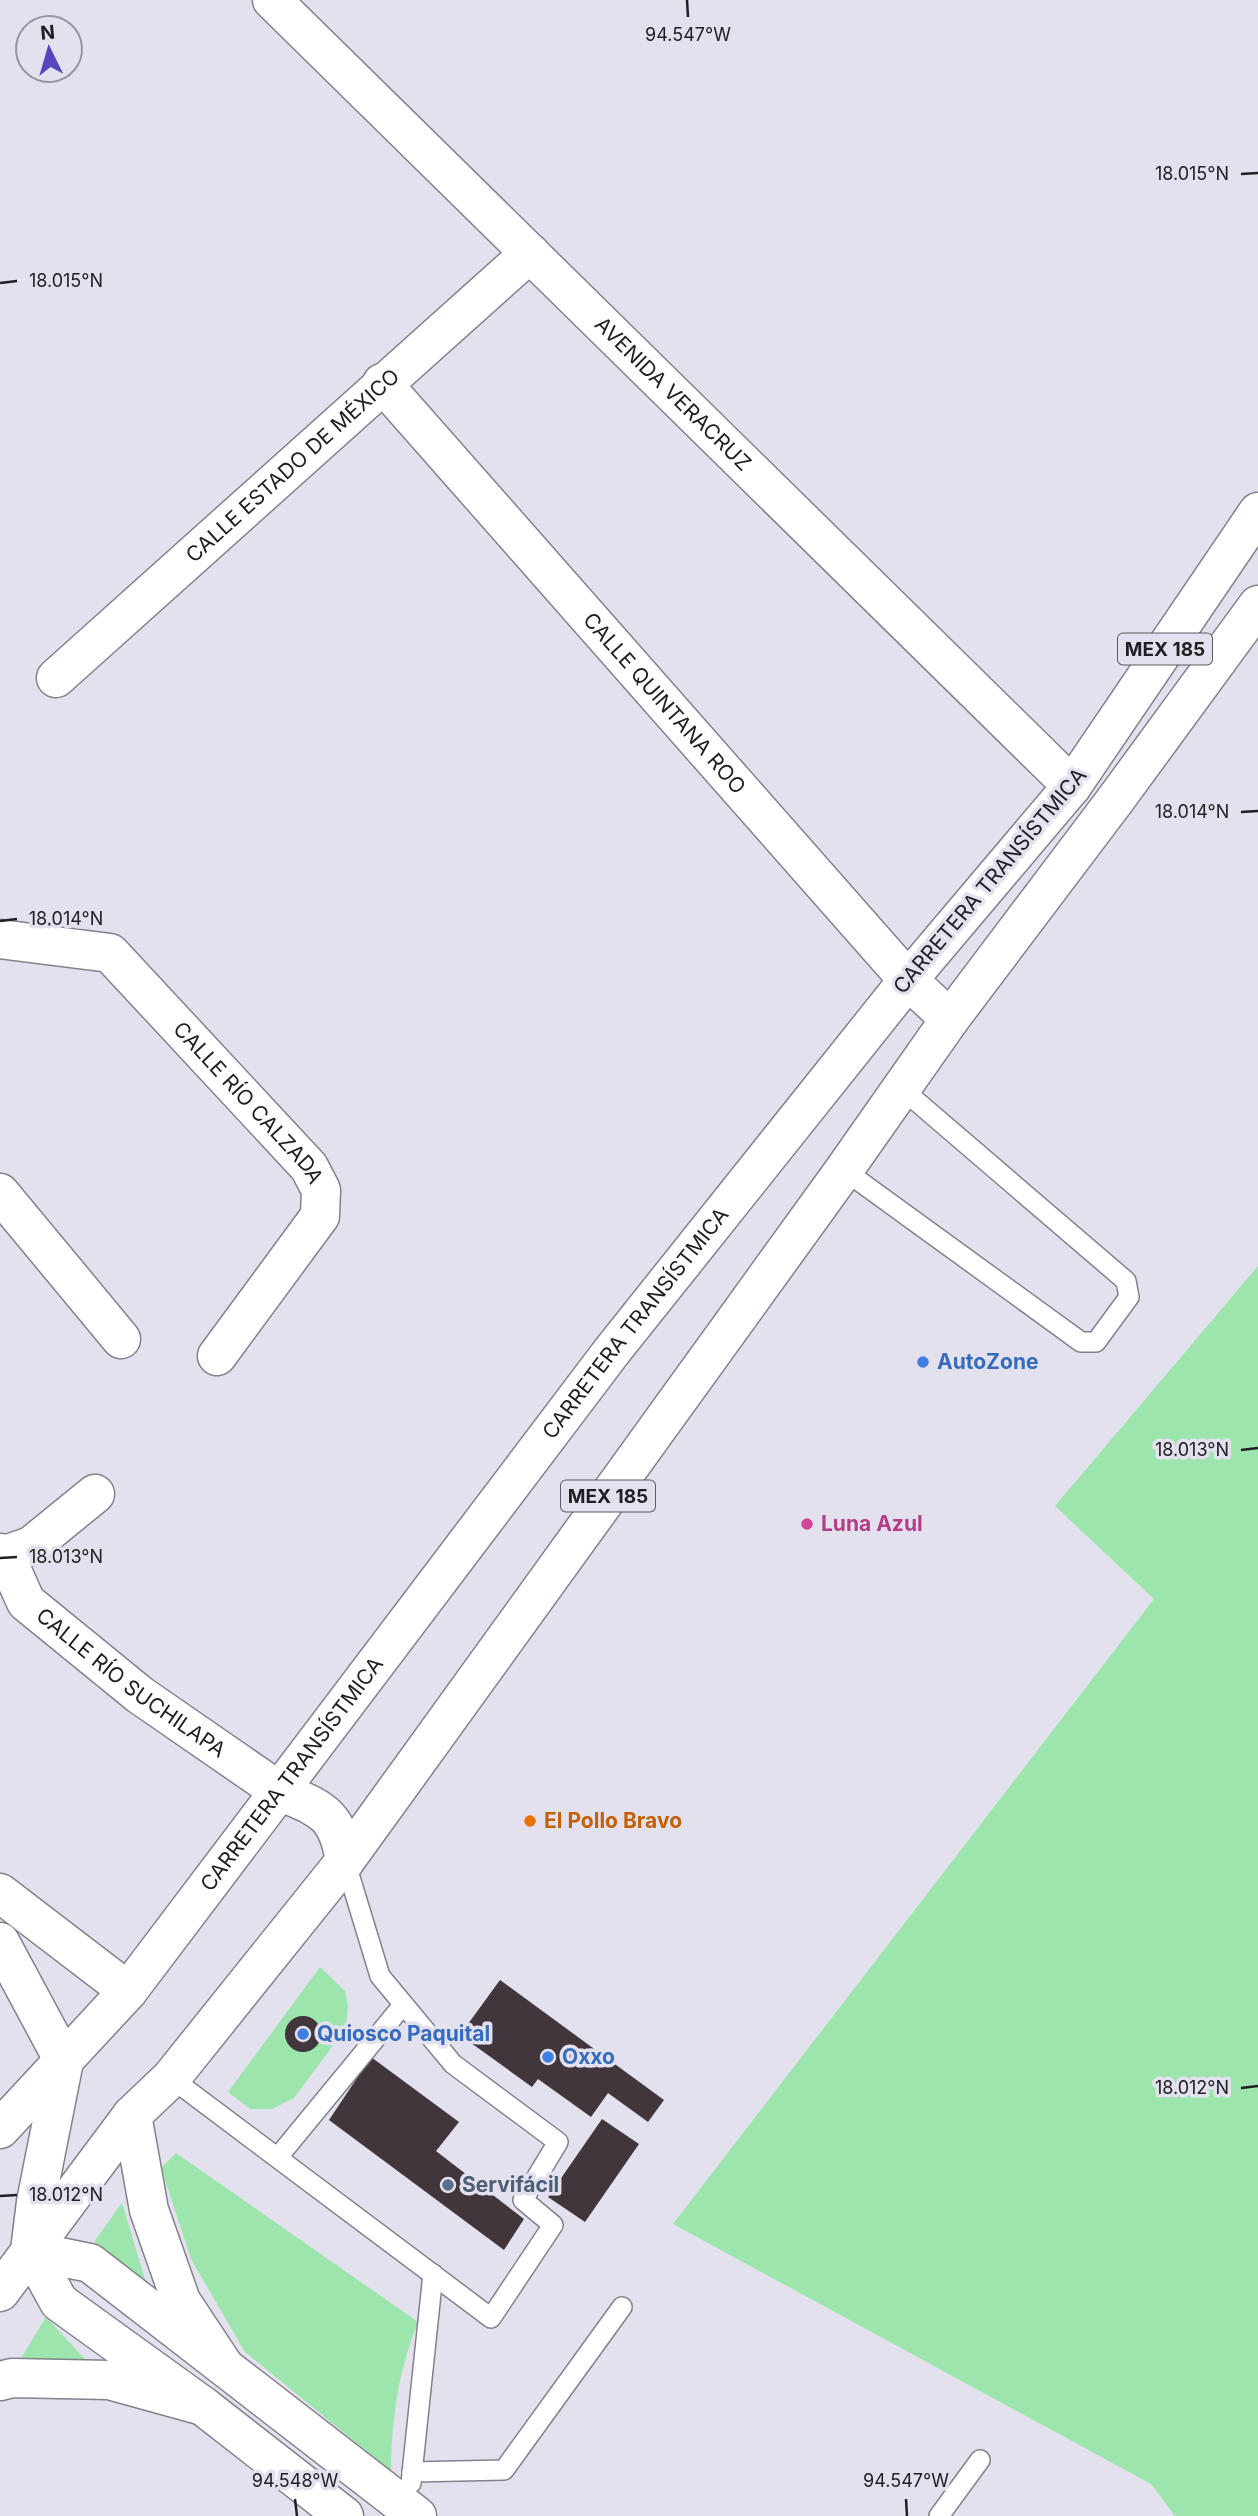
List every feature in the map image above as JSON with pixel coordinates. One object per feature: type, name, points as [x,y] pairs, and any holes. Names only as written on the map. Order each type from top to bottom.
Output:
[{"type":"main road","name":"AVENIDA VERACRUZ","points":[[272,0],[1072,786]]},
{"type":"main road","name":"CALLE ESTADO DE MÉXICO","points":[[56,678],[530,253]]},
{"type":"main road","name":"CALLE QUINTANA ROO","points":[[382,383],[908,980],[950,1019]]},
{"type":"main road","name":"CARRETERA TRANSÍSTMICA","points":[[1,2127],[128,1991],[612,1351],[908,980],[1072,786],[1258,512]]},
{"type":"main road","name":"CARRETERA TRANSÍSTMICA","points":[[16,2253],[85,2181],[132,2115],[171,2078],[345,1861],[950,1019],[1258,605]]},
{"type":"main road","name":"CALLE RÍO CALZADA","points":[[0,939],[110,953],[309,1167],[315,1178],[321,1190],[320,1216],[217,1356]]},
{"type":"main road","points":[[0,1193],[121,1339]]},
{"type":"main road","points":[[3,1554],[31,1546],[94,1494]]},
{"type":"main road","name":"CALLE RÍO SUCHILAPA","points":[[3,1554],[26,1602],[140,1695],[279,1791],[310,1804],[332,1819],[341,1838],[345,1861]]},
{"type":"main road","points":[[0,1893],[128,1991]]},
{"type":"main road","points":[[0,1942],[64,2061],[36,2202],[16,2253]]},
{"type":"main road","points":[[132,2115],[149,2210],[181,2301],[224,2366]]},
{"type":"main road","points":[[16,2253],[90,2263],[412,2512]]},
{"type":"main road","points":[[16,2253],[59,2302],[203,2406],[344,2516]]},
{"type":"main road","name":"MEX 185","points":[[0,2292],[16,2253]]},
{"type":"main road","points":[[0,2381],[12,2378],[109,2380],[203,2406]]},
{"type":"lane","points":[[844,1170],[1082,1342],[1096,1342],[1129,1297],[1126,1281],[901,1088]]},
{"type":"lane","points":[[171,2078],[491,2318],[553,2225],[523,2200],[558,2142],[453,2064],[380,1976],[345,1861]]},
{"type":"lane","points":[[278,2157],[404,2005]]},
{"type":"lane","points":[[412,2512],[412,2472],[433,2274]]},
{"type":"lane","points":[[412,2472],[504,2470],[621,2307]]},
{"type":"lane","points":[[939,2516],[980,2460]]},
{"type":"green space","points":[[1258,1266],[1258,2516],[1175,2516],[1151,2484],[673,2224],[1154,1599],[1055,1506]]},
{"type":"green space","points":[[320,1967],[345,1991],[348,2006],[346,2028],[294,2098],[272,2109],[250,2109],[228,2092]]},
{"type":"green space","points":[[176,2153],[418,2322],[405,2359],[397,2395],[391,2471],[245,2352],[191,2259],[161,2168]]},
{"type":"green space","points":[[122,2203],[146,2283],[94,2242]]},
{"type":"green space","points":[[46,2317],[97,2372],[14,2370]]},
{"type":"building","name":"Oxxo","points":[[500,1980],[664,2100],[648,2122],[608,2093],[591,2117],[538,2079],[532,2087],[460,2035]]},
{"type":"building","name":"Quiosco Paquital","points":[[303,2016],[316,2021],[321,2034],[316,2047],[303,2052],[290,2047],[285,2034],[290,2021]]},
{"type":"building","name":"Servifácil","points":[[371,2057],[459,2122],[436,2151],[524,2219],[504,2250],[329,2120]]},
{"type":"building","points":[[602,2119],[639,2144],[585,2222],[548,2197]]},
{"type":"place","name":"AutoZone","points":[[923,1362]]},
{"type":"place","name":"Luna Azul","points":[[807,1524]]},
{"type":"place","name":"El Pollo Bravo","points":[[530,1821]]},
{"type":"place","name":"Quiosco Paquital","points":[[303,2034]]},
{"type":"place","name":"Oxxo","points":[[548,2057]]},
{"type":"place","name":"Servifácil","points":[[448,2185]]}]
